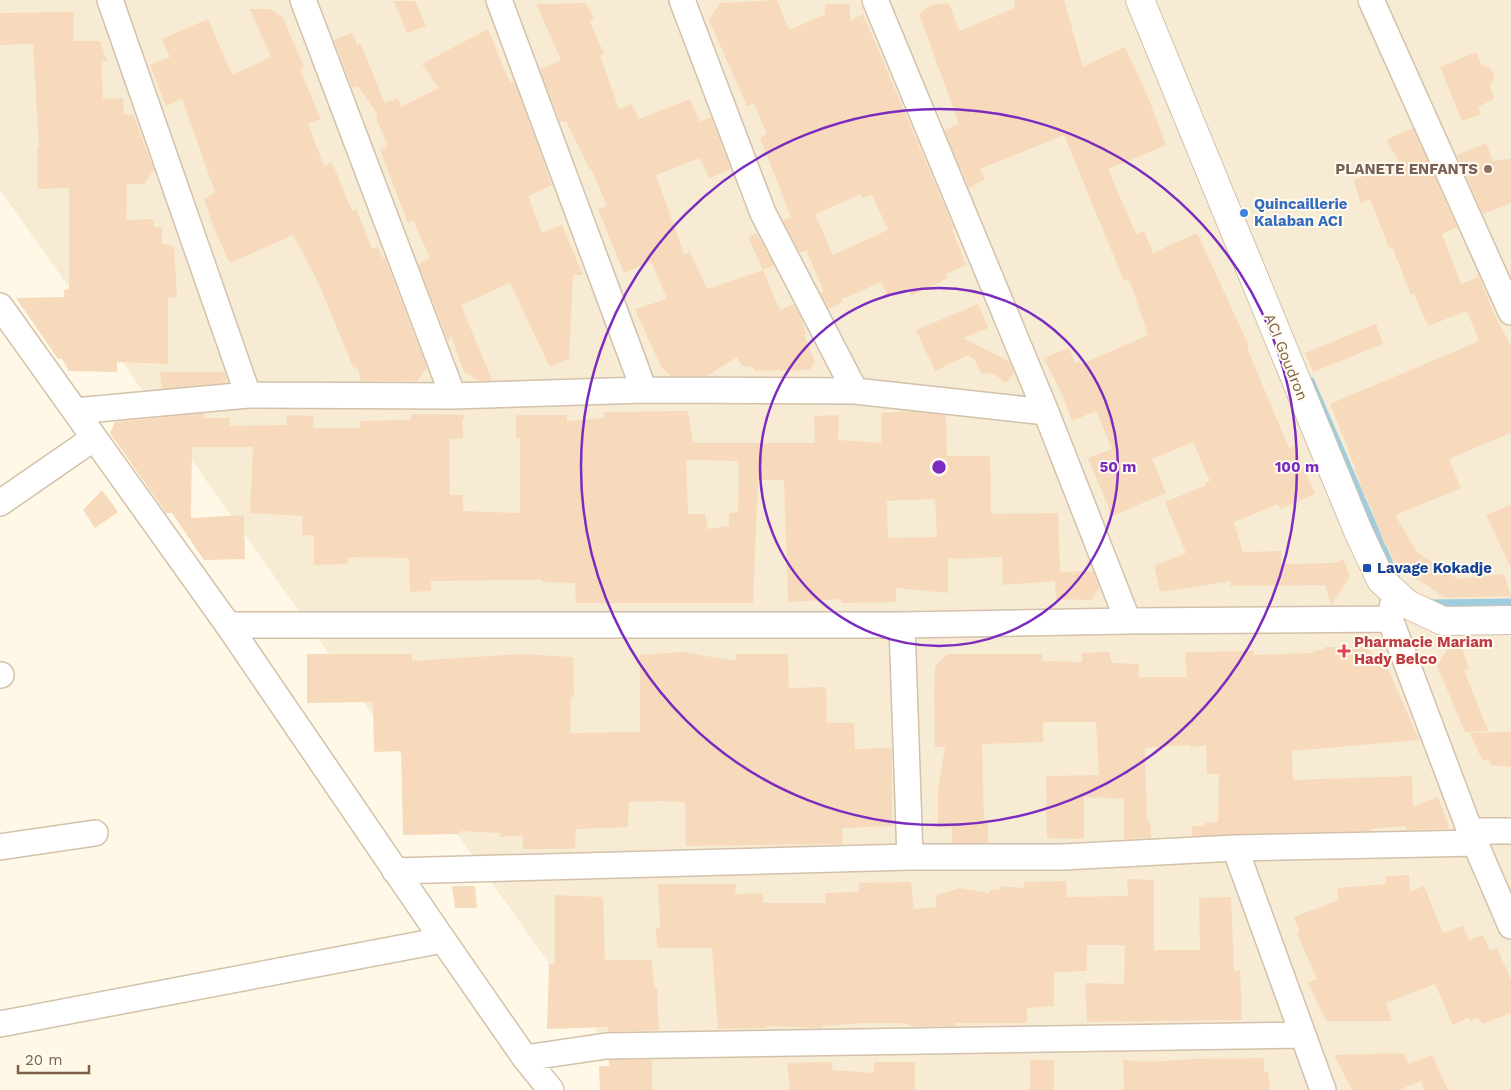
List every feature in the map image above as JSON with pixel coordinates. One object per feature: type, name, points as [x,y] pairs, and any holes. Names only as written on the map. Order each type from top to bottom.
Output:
[{"type":"street","points":[[110,0],[248,395]]},
{"type":"street","points":[[303,0],[453,396]]},
{"type":"street","points":[[499,0],[644,390]]},
{"type":"street","points":[[682,0],[763,213],[855,391]]},
{"type":"street","points":[[875,0],[1046,412],[1128,621]]},
{"type":"street","name":"ACI Goudron","points":[[1140,0],[1358,531],[1393,606],[1407,604],[1443,621],[1511,620]]},
{"type":"street","points":[[1371,0],[1511,312]]},
{"type":"street","points":[[0,306],[228,625],[525,1058],[551,1090]]},
{"type":"street","points":[[75,411],[248,395],[453,396],[644,390],[855,391],[1046,412]]},
{"type":"street","points":[[0,503],[94,438]]},
{"type":"street","points":[[228,625],[902,625],[1128,621],[1393,606],[1473,837],[1511,926]]},
{"type":"street","points":[[902,625],[910,857]]},
{"type":"street","points":[[396,871],[910,857],[1063,857],[1473,837],[1511,831]]},
{"type":"street","points":[[0,847],[95,833]]},
{"type":"street","points":[[1235,848],[1323,1090]]},
{"type":"street","points":[[0,1024],[444,940]]},
{"type":"street","points":[[525,1058],[606,1046],[1303,1035]]},
{"type":"shaded area","points":[[0,0],[1511,0],[1511,1090],[639,1090],[0,190]]},
{"type":"building","points":[[777,0],[789,30],[825,15],[825,4],[850,4],[850,21],[863,14],[954,228],[952,229],[966,265],[946,274],[948,278],[911,296],[908,288],[887,296],[882,282],[842,299],[843,302],[829,309],[820,292],[824,291],[806,250],[800,253],[783,221],[791,217],[760,138],[767,134],[754,104],[747,106],[709,20],[720,3]],"holes":[[[861,194],[862,198],[872,195],[888,230],[833,255],[815,214]]]},
{"type":"building","points":[[1015,0],[1064,0],[1083,67],[1125,47],[1148,97],[1166,145],[1108,169],[1136,234],[1144,231],[1153,253],[1197,233],[1249,346],[1247,348],[1289,448],[1294,446],[1315,494],[1281,509],[1278,504],[1234,522],[1243,552],[1281,551],[1281,564],[1334,563],[1343,559],[1350,576],[1331,605],[1325,585],[1230,586],[1231,581],[1160,592],[1154,566],[1186,553],[1165,502],[1206,485],[1205,483],[1210,481],[1193,442],[1152,459],[1166,493],[1112,516],[1088,458],[1112,449],[1096,411],[1072,421],[1062,394],[1044,358],[1069,348],[1075,363],[1079,361],[1082,364],[1148,335],[1129,279],[1124,281],[1064,135],[980,169],[985,179],[969,188],[944,130],[959,124],[919,14],[931,5],[949,3],[959,31],[1015,8]]},
{"type":"building","points":[[394,1],[415,1],[426,26],[407,33]]},
{"type":"building","points":[[586,3],[594,19],[590,21],[604,54],[600,55],[619,109],[632,104],[639,119],[690,99],[700,122],[711,117],[731,169],[709,178],[700,158],[656,175],[684,254],[690,252],[707,289],[763,270],[780,310],[794,304],[802,320],[806,334],[804,335],[815,362],[809,370],[755,371],[753,367],[742,366],[737,357],[707,376],[671,376],[661,367],[635,309],[667,299],[651,261],[624,273],[598,209],[607,206],[592,170],[590,170],[566,121],[560,122],[540,70],[561,60],[536,4]]},
{"type":"building","points":[[250,9],[270,9],[283,18],[304,67],[300,70],[321,119],[308,124],[324,166],[332,162],[352,211],[356,209],[372,249],[378,247],[383,258],[385,258],[427,368],[417,381],[361,381],[358,368],[353,367],[319,284],[293,235],[230,263],[213,226],[204,199],[215,192],[182,99],[166,106],[150,65],[170,57],[162,39],[208,19],[232,75],[271,57]]},
{"type":"building","points":[[74,12],[73,41],[100,41],[107,61],[101,61],[103,99],[123,98],[124,115],[133,114],[154,170],[144,184],[127,184],[126,220],[153,219],[154,227],[162,227],[162,244],[174,246],[177,297],[168,298],[168,364],[117,362],[117,372],[69,371],[62,359],[58,359],[16,298],[64,297],[64,290],[69,289],[69,188],[38,189],[37,147],[39,148],[33,44],[0,45],[0,13]]},
{"type":"building","points":[[488,29],[510,83],[514,81],[552,185],[528,196],[542,233],[562,225],[583,275],[573,275],[569,359],[550,367],[510,283],[461,305],[492,380],[480,381],[464,372],[451,336],[448,341],[418,264],[430,258],[413,220],[408,223],[380,150],[388,146],[376,118],[378,115],[358,86],[352,88],[334,40],[352,33],[357,45],[360,43],[385,103],[398,98],[401,107],[439,88],[422,64]]},
{"type":"building","points":[[1476,52],[1482,66],[1489,67],[1495,75],[1490,87],[1494,99],[1478,107],[1481,114],[1462,121],[1440,67]]},
{"type":"building","points":[[1413,128],[1457,227],[1442,234],[1461,284],[1479,277],[1495,316],[1511,346],[1511,433],[1449,459],[1461,488],[1395,515],[1418,553],[1458,579],[1504,574],[1511,596],[1446,598],[1405,571],[1406,568],[1394,561],[1387,545],[1385,546],[1367,498],[1365,499],[1348,448],[1330,404],[1479,341],[1467,311],[1428,326],[1414,293],[1411,295],[1392,247],[1389,248],[1370,199],[1360,203],[1354,180],[1399,161],[1386,140]]},
{"type":"building","points":[[1486,143],[1493,161],[1511,159],[1511,203],[1483,214],[1457,155]]},
{"type":"building","points":[[757,233],[774,265],[763,270],[748,237]]},
{"type":"building","points":[[978,304],[988,328],[963,338],[1010,362],[1014,373],[1006,383],[993,373],[981,374],[975,360],[968,355],[935,371],[916,330]]},
{"type":"building","points":[[1376,324],[1383,344],[1313,372],[1305,353]]},
{"type":"building","points":[[160,372],[225,372],[227,379],[225,383],[162,389]]},
{"type":"building","points":[[688,411],[693,443],[815,443],[814,416],[839,415],[838,440],[881,443],[881,413],[910,411],[946,415],[947,456],[990,456],[991,514],[1058,513],[1060,572],[1093,571],[1099,588],[1092,600],[1056,599],[1055,581],[1003,585],[1002,557],[948,559],[948,593],[896,588],[896,602],[841,603],[841,599],[788,602],[784,480],[758,480],[753,603],[576,603],[575,583],[542,582],[542,580],[431,581],[431,591],[410,592],[409,558],[348,557],[348,564],[314,565],[314,535],[302,535],[302,516],[250,513],[253,447],[192,447],[191,518],[244,515],[245,559],[204,560],[172,513],[166,513],[110,433],[115,422],[205,413],[202,418],[230,418],[230,426],[287,425],[287,415],[313,416],[313,428],[360,428],[360,421],[411,420],[411,414],[466,415],[462,420],[463,438],[449,439],[450,495],[463,495],[463,511],[520,513],[520,438],[516,437],[516,415],[567,415],[567,421],[604,418],[604,412]],"holes":[[[686,460],[739,461],[738,512],[729,513],[729,526],[708,529],[705,514],[688,514]],[[935,499],[937,537],[888,538],[887,501]]]},
{"type":"building","points":[[102,490],[118,512],[95,528],[83,510]]},
{"type":"building","points":[[1511,505],[1511,568],[1486,515]]},
{"type":"building","points":[[1325,647],[1366,647],[1388,669],[1419,740],[1292,751],[1293,780],[1412,776],[1413,807],[1438,797],[1449,826],[1448,829],[1406,830],[1406,826],[1371,829],[1371,831],[1192,836],[1192,826],[1205,826],[1205,823],[1218,822],[1219,774],[1207,774],[1206,745],[1191,748],[1190,745],[1145,748],[1147,821],[1150,821],[1151,838],[1124,839],[1124,799],[1084,797],[1084,839],[1047,838],[1046,776],[1099,775],[1096,722],[1043,722],[1043,742],[982,744],[984,820],[988,821],[988,843],[952,843],[952,828],[938,827],[938,789],[945,747],[935,747],[935,667],[947,654],[1042,654],[1042,661],[1082,662],[1082,653],[1109,652],[1112,663],[1139,664],[1139,677],[1187,677],[1185,652],[1254,651],[1254,655],[1313,653],[1313,651],[1324,650]]},
{"type":"building","points":[[1448,648],[1462,649],[1469,668],[1464,670],[1488,731],[1465,732],[1437,666]]},
{"type":"building","points":[[682,652],[736,661],[736,654],[788,654],[789,688],[826,687],[827,723],[854,723],[855,749],[892,748],[892,826],[842,828],[843,844],[686,846],[685,802],[662,801],[629,802],[628,827],[576,829],[575,848],[572,849],[523,849],[523,835],[501,837],[500,833],[460,831],[460,834],[403,835],[401,751],[374,752],[373,702],[307,703],[307,654],[412,654],[412,661],[520,654],[573,657],[574,697],[571,697],[570,733],[640,732],[640,655]]},
{"type":"building","points":[[1511,732],[1511,767],[1490,765],[1489,760],[1482,760],[1470,733]]},
{"type":"building","points":[[1409,875],[1410,892],[1424,886],[1443,933],[1463,926],[1469,940],[1483,935],[1490,951],[1497,948],[1511,980],[1511,1013],[1482,1024],[1478,1018],[1471,1021],[1468,1018],[1453,1025],[1435,984],[1386,1003],[1392,1021],[1326,1021],[1308,983],[1317,979],[1297,934],[1299,930],[1294,917],[1339,900],[1337,888],[1386,884],[1385,876]]},
{"type":"building","points":[[1127,879],[1154,880],[1154,950],[1200,950],[1199,898],[1231,897],[1234,971],[1240,970],[1242,1020],[1087,1022],[1085,983],[1124,984],[1125,945],[1087,945],[1087,971],[1054,972],[1054,1006],[1027,1008],[1027,1023],[955,1023],[955,1026],[917,1027],[902,1023],[862,1023],[822,1026],[822,1028],[766,1026],[767,1028],[718,1029],[712,948],[657,948],[656,928],[660,928],[658,884],[736,884],[735,894],[763,893],[763,903],[826,903],[825,893],[859,892],[859,883],[911,882],[914,909],[936,907],[936,895],[960,888],[990,893],[990,890],[999,890],[1002,886],[1024,888],[1024,882],[1066,881],[1067,897],[1128,896]]},
{"type":"building","points":[[452,886],[475,886],[477,908],[455,908]]},
{"type":"building","points":[[555,895],[603,897],[605,960],[652,960],[654,988],[657,988],[659,1030],[608,1032],[608,1027],[547,1029],[549,964],[555,964]]},
{"type":"building","points":[[1404,1053],[1408,1064],[1432,1055],[1448,1090],[1424,1090],[1421,1081],[1399,1090],[1352,1090],[1334,1055]]},
{"type":"building","points":[[1264,1058],[1264,1072],[1268,1072],[1270,1090],[1124,1090],[1123,1060],[1150,1062],[1192,1059]]},
{"type":"building","points":[[609,1060],[652,1060],[652,1090],[600,1090],[599,1066],[609,1066]]},
{"type":"building","points":[[1030,1060],[1054,1060],[1054,1090],[1030,1090]]},
{"type":"building","points":[[831,1062],[833,1070],[874,1073],[874,1062],[915,1062],[915,1090],[790,1090],[787,1063]]},
{"type":"waterway","points":[[1311,381],[1398,582]]},
{"type":"waterway","points":[[1429,603],[1511,602]]},
{"type":"place","name":"PLANETE ENFANTS","points":[[1488,169]]},
{"type":"place","name":"Quincaillerie Kalaban ACI","points":[[1244,213]]},
{"type":"place","name":"Lavage Kokadje","points":[[1367,568]]},
{"type":"place","name":"Pharmacie Mariam Hady Belco","points":[[1344,651]]}]
